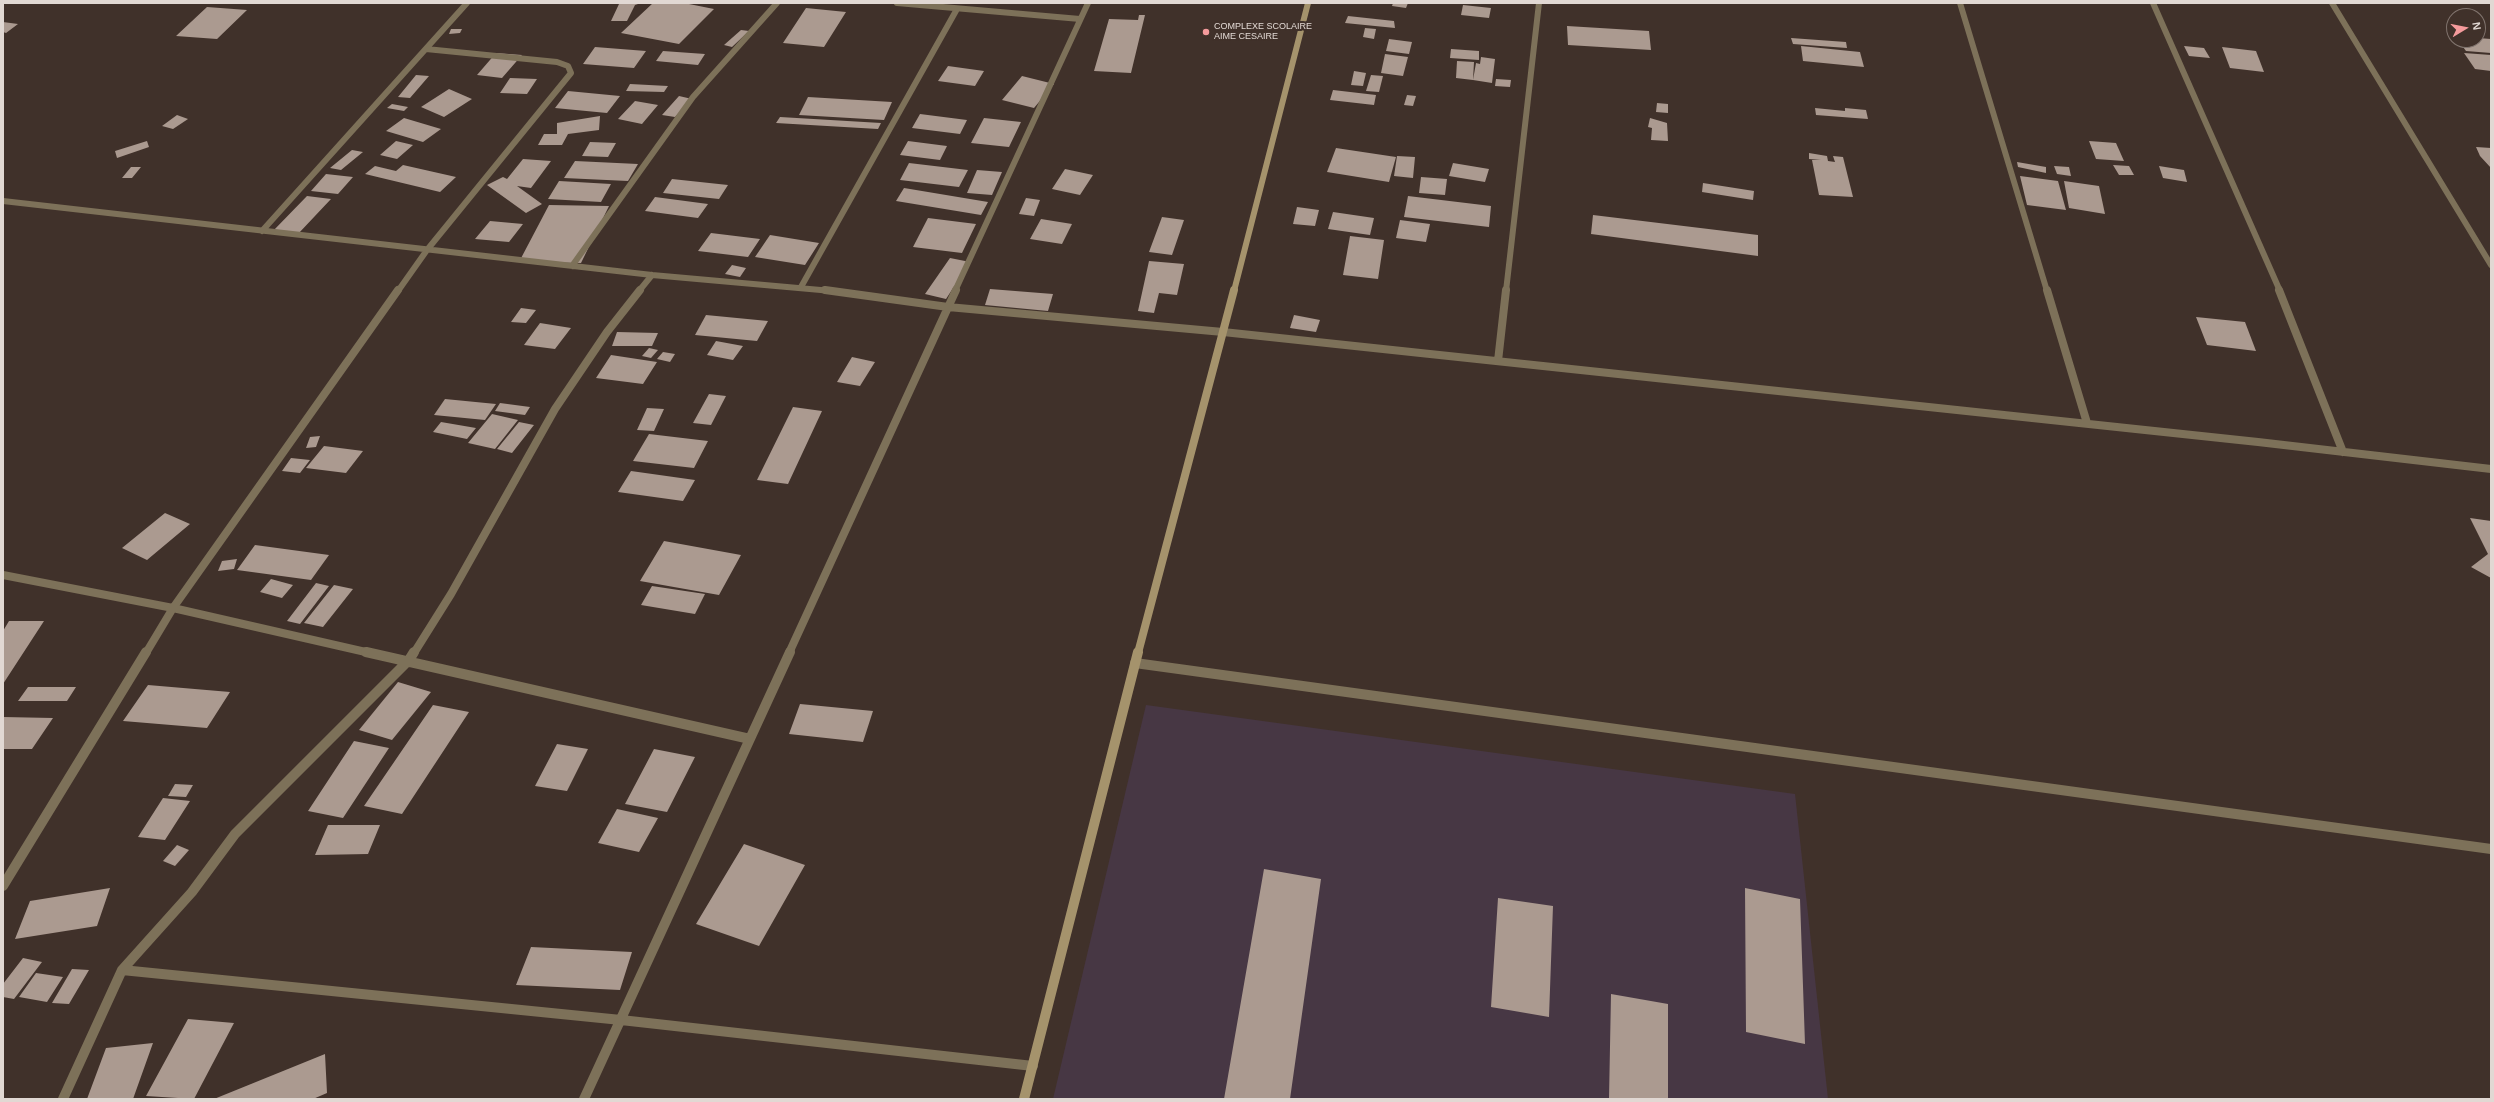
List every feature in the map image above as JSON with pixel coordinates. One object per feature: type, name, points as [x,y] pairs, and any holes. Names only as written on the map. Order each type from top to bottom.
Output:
[{"type":"main road","points":[[1024,1099],[1135,663],[1224,332],[1308,3]]},
{"type":"street","points":[[262,231],[467,3]]},
{"type":"street","points":[[572,266],[693,97],[777,3]]},
{"type":"street","points":[[897,3],[1080,19]]},
{"type":"street","points":[[584,1099],[1088,3]]},
{"type":"street","points":[[1498,361],[1539,3]]},
{"type":"street","points":[[1960,3],[2087,423]]},
{"type":"street","points":[[2153,3],[2266,257],[2343,452]]},
{"type":"street","points":[[2332,3],[2491,265]]},
{"type":"street","points":[[801,287],[957,9]]},
{"type":"street","points":[[3,886],[173,608],[427,250],[571,73],[568,66],[557,62],[426,49]]},
{"type":"street","points":[[3,201],[652,276],[801,287],[948,307],[1224,332],[2087,423],[2491,469]]},
{"type":"street","points":[[63,1099],[122,970],[192,892],[235,834],[409,660],[452,594],[554,409],[606,332],[652,276]]},
{"type":"street","points":[[3,575],[173,608],[409,660],[750,739]]},
{"type":"street","points":[[1135,663],[2491,849]]},
{"type":"street","points":[[122,970],[620,1020],[1033,1066]]},
{"type":"shaded area","points":[[1146,705],[1795,794],[1828,1099],[1053,1099]]},
{"type":"building","points":[[641,3],[635,5],[627,21],[611,21],[619,4]]},
{"type":"building","points":[[653,3],[684,3],[714,9],[679,44],[621,33]]},
{"type":"building","points":[[1393,3],[1408,3],[1406,8],[1392,6]]},
{"type":"building","points":[[1463,5],[1491,8],[1489,18],[1461,15]]},
{"type":"building","points":[[207,7],[247,10],[217,39],[176,36]]},
{"type":"building","points":[[806,8],[846,12],[824,47],[783,43]]},
{"type":"building","points":[[1139,15],[1145,15],[1131,73],[1094,71],[1109,19],[1138,20]]},
{"type":"building","points":[[1348,16],[1394,21],[1395,28],[1345,23]]},
{"type":"building","points":[[3,22],[18,24],[6,33],[3,32]]},
{"type":"building","points":[[1567,26],[1649,31],[1651,50],[1568,45]]},
{"type":"building","points":[[1365,28],[1376,29],[1374,39],[1363,37]]},
{"type":"building","points":[[451,29],[462,29],[460,33],[449,34]]},
{"type":"building","points":[[741,30],[749,31],[732,47],[724,45]]},
{"type":"building","points":[[1791,38],[1846,42],[1847,48],[1793,44]]},
{"type":"building","points":[[1389,39],[1412,42],[1409,54],[1386,51]]},
{"type":"building","points":[[2486,39],[2491,39],[2491,53],[2466,51],[2464,48],[2486,48]]},
{"type":"building","points":[[1801,46],[1860,52],[1864,67],[1803,61]]},
{"type":"building","points":[[2184,46],[2204,48],[2210,58],[2189,56]]},
{"type":"building","points":[[595,47],[646,51],[634,68],[583,64]]},
{"type":"building","points":[[2222,47],[2256,51],[2264,72],[2230,68]]},
{"type":"building","points":[[1451,49],[1479,51],[1479,60],[1450,58]]},
{"type":"building","points":[[663,51],[705,54],[698,65],[656,61]]},
{"type":"building","points":[[496,53],[522,55],[502,78],[477,75]]},
{"type":"building","points":[[2464,53],[2491,55],[2491,71],[2475,69]]},
{"type":"building","points":[[1385,54],[1408,57],[1403,76],[1381,73]]},
{"type":"building","points":[[1481,57],[1495,59],[1492,83],[1473,80],[1476,63],[1480,64]]},
{"type":"building","points":[[1457,61],[1474,62],[1473,80],[1456,78]]},
{"type":"building","points":[[948,66],[984,71],[975,86],[938,81]]},
{"type":"building","points":[[1354,71],[1366,73],[1363,86],[1351,85]]},
{"type":"building","points":[[416,75],[429,76],[410,98],[398,97]]},
{"type":"building","points":[[1371,75],[1383,76],[1379,92],[1366,91]]},
{"type":"building","points":[[1022,76],[1054,84],[1034,108],[1002,100]]},
{"type":"building","points":[[510,78],[537,79],[527,94],[500,93]]},
{"type":"building","points":[[1496,79],[1511,80],[1510,87],[1495,86]]},
{"type":"building","points":[[630,84],[668,86],[664,92],[626,91]]},
{"type":"building","points":[[449,89],[472,99],[444,117],[421,107]]},
{"type":"building","points":[[1333,90],[1376,95],[1374,105],[1330,100]]},
{"type":"building","points":[[568,91],[620,96],[607,113],[555,108]]},
{"type":"building","points":[[1407,95],[1416,96],[1413,106],[1404,105]]},
{"type":"building","points":[[679,96],[692,99],[675,117],[662,115]]},
{"type":"building","points":[[808,97],[892,102],[884,120],[799,115]]},
{"type":"building","points":[[635,101],[658,105],[642,124],[618,119]]},
{"type":"building","points":[[1657,103],[1668,104],[1668,113],[1656,112]]},
{"type":"building","points":[[392,104],[408,107],[404,111],[387,108]]},
{"type":"building","points":[[1815,108],[1845,111],[1845,108],[1866,110],[1868,119],[1816,115]]},
{"type":"building","points":[[920,114],[967,120],[960,134],[912,128]]},
{"type":"building","points":[[177,115],[188,119],[173,129],[162,126]]},
{"type":"building","points":[[600,116],[599,130],[568,134],[562,145],[538,145],[544,134],[557,134],[557,123]]},
{"type":"building","points":[[780,117],[881,123],[878,129],[776,123]]},
{"type":"building","points":[[404,118],[441,129],[423,142],[386,131]]},
{"type":"building","points":[[984,118],[1021,122],[1009,147],[971,143]]},
{"type":"building","points":[[1650,118],[1667,123],[1668,141],[1651,140],[1652,128],[1648,127]]},
{"type":"building","points":[[147,141],[149,147],[117,158],[115,151]]},
{"type":"building","points":[[396,141],[413,145],[397,159],[380,155]]},
{"type":"building","points":[[908,141],[947,146],[940,160],[900,155]]},
{"type":"building","points":[[2089,141],[2116,143],[2124,161],[2096,159]]},
{"type":"building","points":[[590,142],[616,143],[608,157],[582,156]]},
{"type":"building","points":[[2476,147],[2491,148],[2491,168],[2480,156]]},
{"type":"building","points":[[1336,148],[1396,157],[1389,182],[1327,172]]},
{"type":"building","points":[[352,150],[363,152],[341,170],[330,168]]},
{"type":"building","points":[[1809,153],[1827,156],[1828,161],[1835,162],[1833,156],[1843,157],[1853,197],[1819,195],[1812,160],[1821,160],[1809,159]]},
{"type":"building","points":[[1397,156],[1415,157],[1413,178],[1394,176]]},
{"type":"building","points":[[523,159],[551,161],[531,188],[517,186],[542,204],[526,213],[487,185],[503,177],[507,179]]},
{"type":"building","points":[[575,161],[638,164],[628,181],[564,178]]},
{"type":"building","points":[[2017,162],[2046,167],[2046,173],[2018,167]]},
{"type":"building","points":[[909,163],[968,170],[959,187],[900,180]]},
{"type":"building","points":[[1453,163],[1489,169],[1485,182],[1449,176]]},
{"type":"building","points":[[403,165],[456,177],[440,192],[365,174],[375,166],[396,171]]},
{"type":"building","points":[[2113,165],[2129,166],[2134,175],[2119,175]]},
{"type":"building","points":[[2054,166],[2069,167],[2071,176],[2057,174]]},
{"type":"building","points":[[2159,166],[2184,170],[2187,182],[2163,178]]},
{"type":"building","points":[[131,167],[141,167],[132,178],[122,178]]},
{"type":"building","points":[[1065,169],[1093,175],[1080,195],[1052,189]]},
{"type":"building","points":[[977,170],[1002,172],[992,195],[967,193]]},
{"type":"building","points":[[326,174],[353,177],[338,194],[311,191]]},
{"type":"building","points":[[2020,176],[2058,181],[2066,210],[2027,205]]},
{"type":"building","points":[[1421,177],[1447,179],[1445,195],[1419,193]]},
{"type":"building","points":[[672,179],[728,185],[719,199],[663,193]]},
{"type":"building","points":[[559,181],[611,184],[601,202],[548,199]]},
{"type":"building","points":[[2064,181],[2099,186],[2105,214],[2069,208]]},
{"type":"building","points":[[1703,183],[1754,191],[1753,200],[1702,192]]},
{"type":"building","points":[[904,188],[988,202],[981,215],[896,201]]},
{"type":"building","points":[[307,196],[331,199],[298,234],[273,231]]},
{"type":"building","points":[[1408,196],[1491,206],[1489,227],[1404,217]]},
{"type":"building","points":[[655,197],[708,204],[698,218],[645,211]]},
{"type":"building","points":[[1026,198],[1040,200],[1034,216],[1019,214]]},
{"type":"building","points":[[549,205],[609,206],[581,263],[519,262]]},
{"type":"building","points":[[1297,207],[1319,210],[1315,226],[1293,224]]},
{"type":"building","points":[[1333,212],[1374,218],[1370,235],[1328,229]]},
{"type":"building","points":[[1593,215],[1758,235],[1758,256],[1591,234]]},
{"type":"building","points":[[1162,217],[1184,220],[1172,255],[1149,252]]},
{"type":"building","points":[[928,218],[976,224],[962,253],[913,247]]},
{"type":"building","points":[[1041,219],[1072,224],[1062,244],[1030,239]]},
{"type":"building","points":[[1400,220],[1430,224],[1426,242],[1396,238]]},
{"type":"building","points":[[490,221],[523,224],[509,242],[475,239]]},
{"type":"building","points":[[711,233],[760,239],[748,257],[698,251]]},
{"type":"building","points":[[770,235],[819,243],[805,265],[755,257]]},
{"type":"building","points":[[1350,236],[1384,240],[1378,279],[1343,275]]},
{"type":"building","points":[[950,258],[970,262],[946,299],[925,294]]},
{"type":"building","points":[[1149,261],[1184,264],[1177,295],[1159,293],[1154,313],[1138,311]]},
{"type":"building","points":[[732,265],[746,268],[740,277],[725,274]]},
{"type":"building","points":[[990,289],[1053,294],[1048,311],[985,305]]},
{"type":"building","points":[[521,308],[536,310],[526,323],[511,322]]},
{"type":"building","points":[[706,315],[768,321],[757,341],[695,335]]},
{"type":"building","points":[[1294,315],[1320,320],[1316,332],[1290,328]]},
{"type":"building","points":[[2196,317],[2245,322],[2256,351],[2207,345]]},
{"type":"building","points":[[540,323],[571,328],[555,349],[524,345]]},
{"type":"building","points":[[617,332],[658,333],[652,346],[612,346]]},
{"type":"building","points":[[716,341],[743,346],[733,360],[707,355]]},
{"type":"building","points":[[649,348],[658,350],[651,358],[642,356]]},
{"type":"building","points":[[663,352],[675,354],[670,362],[657,359]]},
{"type":"building","points":[[611,355],[657,362],[643,384],[596,378]]},
{"type":"building","points":[[852,357],[875,362],[860,386],[837,382]]},
{"type":"building","points":[[709,394],[726,396],[711,425],[693,423]]},
{"type":"building","points":[[445,399],[496,404],[485,420],[434,415]]},
{"type":"building","points":[[500,403],[530,407],[525,415],[495,411]]},
{"type":"building","points":[[793,407],[822,411],[788,484],[757,480]]},
{"type":"building","points":[[647,408],[664,409],[654,431],[637,430]]},
{"type":"building","points":[[492,414],[518,420],[495,449],[468,443]]},
{"type":"building","points":[[441,422],[476,428],[467,439],[433,432]]},
{"type":"building","points":[[519,422],[534,425],[512,453],[497,449]]},
{"type":"building","points":[[649,434],[708,441],[694,468],[633,461]]},
{"type":"building","points":[[320,436],[316,447],[306,448],[310,437]]},
{"type":"building","points":[[324,446],[363,451],[346,473],[306,468]]},
{"type":"building","points":[[291,458],[310,460],[300,473],[282,471]]},
{"type":"building","points":[[631,471],[695,480],[683,501],[618,492]]},
{"type":"building","points":[[165,513],[190,524],[147,560],[122,548]]},
{"type":"building","points":[[2470,518],[2491,521],[2491,578],[2471,567],[2488,554]]},
{"type":"building","points":[[664,541],[741,555],[719,595],[640,581]]},
{"type":"building","points":[[255,545],[329,555],[311,580],[237,570]]},
{"type":"building","points":[[237,559],[234,569],[218,571],[222,561]]},
{"type":"building","points":[[271,579],[293,585],[282,598],[260,592]]},
{"type":"building","points":[[316,583],[329,586],[300,624],[287,621]]},
{"type":"building","points":[[334,585],[353,589],[323,627],[304,623]]},
{"type":"building","points":[[652,586],[705,594],[695,614],[641,605]]},
{"type":"building","points":[[9,621],[44,621],[3,684],[3,631]]},
{"type":"building","points":[[398,682],[431,692],[392,740],[359,730]]},
{"type":"building","points":[[148,685],[230,692],[207,728],[123,721]]},
{"type":"building","points":[[28,687],[76,687],[67,701],[18,701]]},
{"type":"building","points":[[800,704],[873,711],[863,742],[789,734]]},
{"type":"building","points":[[433,705],[469,712],[402,814],[364,806]]},
{"type":"building","points":[[3,717],[53,718],[32,749],[3,749]]},
{"type":"building","points":[[354,741],[389,748],[343,818],[308,811]]},
{"type":"building","points":[[557,744],[588,749],[567,791],[535,786]]},
{"type":"building","points":[[654,749],[695,757],[667,812],[625,804]]},
{"type":"building","points":[[175,784],[193,785],[186,797],[168,796]]},
{"type":"building","points":[[163,798],[190,801],[165,840],[138,837]]},
{"type":"building","points":[[617,809],[658,818],[639,852],[598,843]]},
{"type":"building","points":[[328,825],[380,825],[368,854],[315,855]]},
{"type":"building","points":[[744,844],[805,865],[759,946],[696,924]]},
{"type":"building","points":[[177,845],[189,850],[175,866],[163,861]]},
{"type":"building","points":[[1264,869],[1321,879],[1290,1099],[1224,1099]]},
{"type":"building","points":[[110,888],[97,926],[15,939],[30,901]]},
{"type":"building","points":[[1745,888],[1800,899],[1805,1044],[1746,1032]]},
{"type":"building","points":[[1498,898],[1553,906],[1549,1017],[1491,1007]]},
{"type":"building","points":[[531,947],[632,952],[620,990],[516,985]]},
{"type":"building","points":[[23,958],[42,962],[14,999],[3,997],[3,984]]},
{"type":"building","points":[[72,969],[89,970],[69,1004],[52,1003]]},
{"type":"building","points":[[36,973],[63,977],[47,1002],[19,997]]},
{"type":"building","points":[[1611,994],[1668,1004],[1668,1099],[1609,1099]]},
{"type":"building","points":[[188,1019],[234,1023],[194,1099],[146,1096]]},
{"type":"building","points":[[153,1043],[133,1099],[87,1099],[106,1048]]},
{"type":"building","points":[[325,1054],[327,1093],[313,1099],[214,1099]]},
{"type":"place","name":"COMPLEXE SCOLAIRE AIME CESAIRE","points":[[1206,32]]}]
